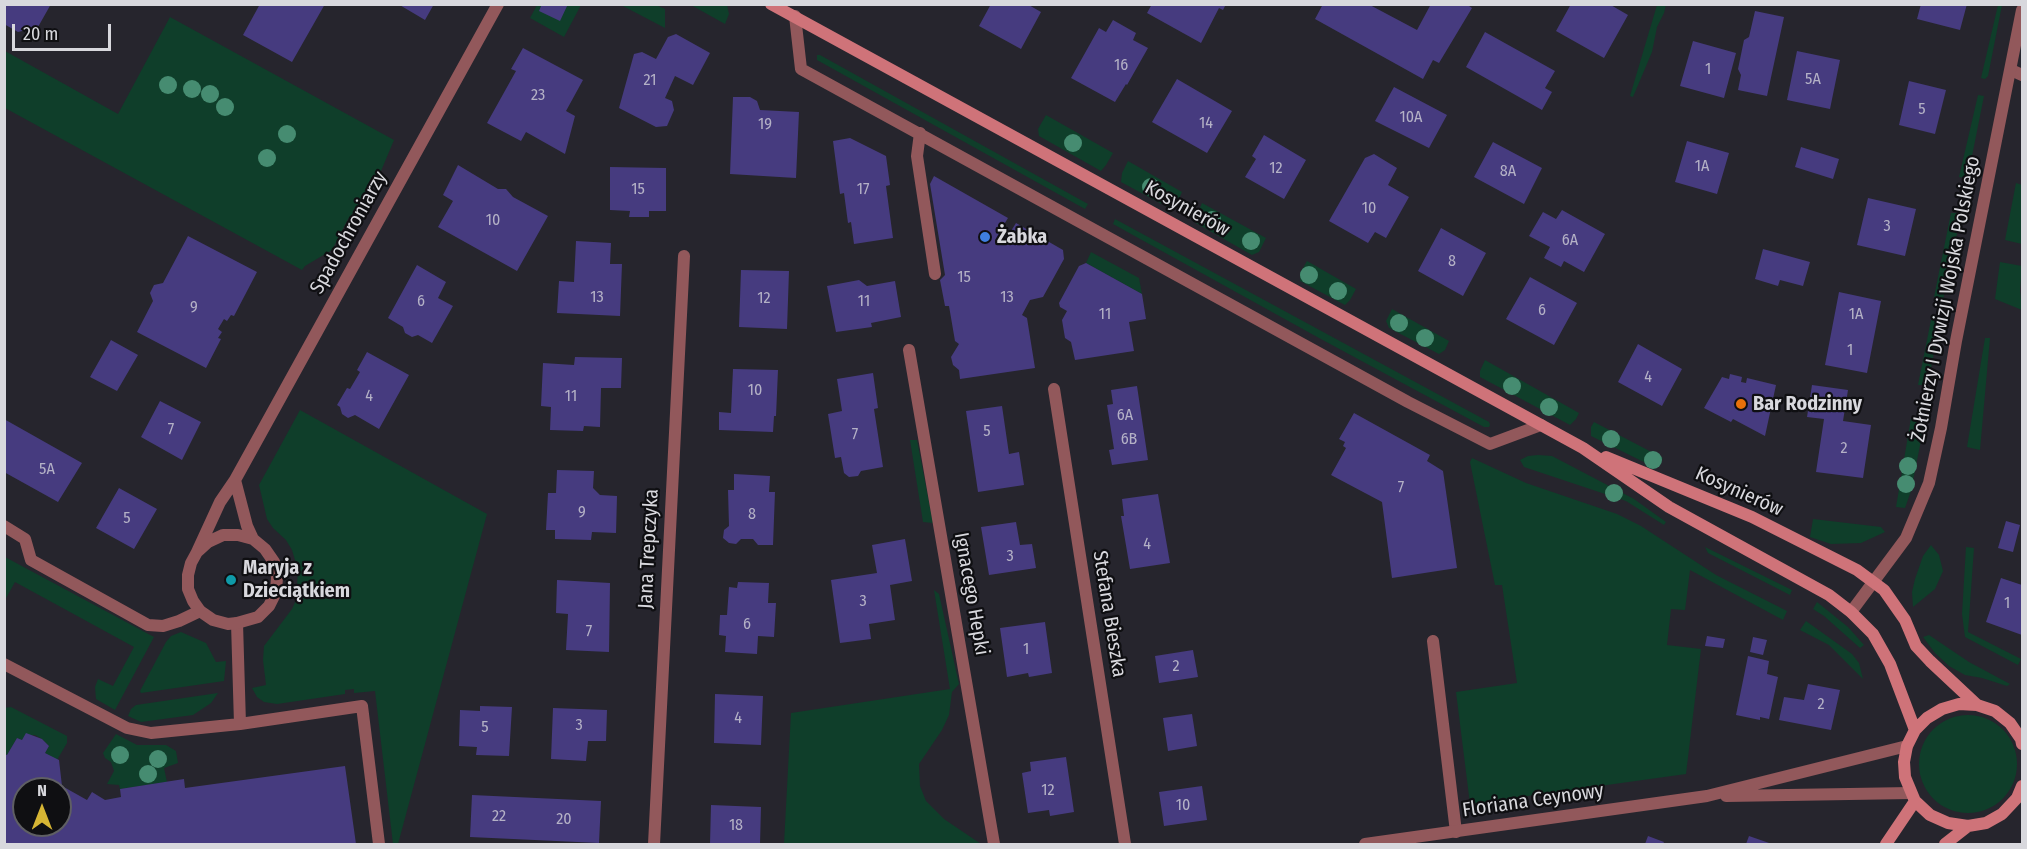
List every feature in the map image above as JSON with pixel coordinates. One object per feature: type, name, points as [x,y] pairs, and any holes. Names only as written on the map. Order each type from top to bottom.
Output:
[{"type":"main road","name":"Kosynierów","points":[[771,4],[1583,448],[1669,507],[1740,548],[1806,581],[1851,612]]},
{"type":"main road","name":"Kosynierów","points":[[1583,448],[1752,517],[1857,570],[1873,582]]},
{"type":"main road","points":[[1873,582],[1884,590],[1905,620],[1916,646],[1977,705]]},
{"type":"main road","points":[[1851,612],[1873,634],[1890,664],[1915,730]]},
{"type":"main road","points":[[2022,741],[2010,723],[1995,711],[1977,705],[1959,704],[1942,709],[1927,718],[1915,730],[1907,746],[1904,762],[1905,777],[1913,797],[1930,814],[1948,823],[1968,826],[1986,823],[2022,805]]},
{"type":"main road","points":[[2002,814],[2017,798],[2022,786]]},
{"type":"main road","points":[[1886,844],[1913,797]]},
{"type":"main road","points":[[1945,844],[1968,826]]},
{"type":"street","name":"Spadochroniarzy","points":[[200,611],[189,589],[188,575],[191,563],[220,502],[235,480],[498,4]]},
{"type":"street","name":"Żołnierzy I Dywizji Wojska Polskiego","points":[[1851,612],[1906,538],[1929,483],[2017,72],[2022,10]]},
{"type":"street","points":[[795,16],[801,69],[1408,402],[1490,444],[1541,425]]},
{"type":"street","points":[[920,133],[917,156],[935,274]]},
{"type":"street","name":"Jana Trepczyka","points":[[654,844],[684,256]]},
{"type":"street","name":"Ignacego Hepki","points":[[909,350],[994,844]]},
{"type":"street","name":"Stefana Bieszka","points":[[1054,389],[1125,844]]},
{"type":"street","points":[[235,480],[247,526],[253,539]]},
{"type":"street","points":[[4,526],[25,539],[31,560],[148,625],[171,624],[200,611],[213,620],[237,624],[258,617],[269,606],[276,592],[277,577],[274,562],[265,549],[253,539],[238,535],[223,536],[208,542],[197,552]]},
{"type":"street","points":[[237,624],[240,724]]},
{"type":"street","points":[[1433,641],[1456,832]]},
{"type":"street","points":[[4,664],[127,728],[151,733],[240,724],[362,706],[379,844]]},
{"type":"street","name":"Floriana Ceynowy","points":[[1365,844],[1707,796],[1907,746]]},
{"type":"street","name":"Floriana Ceynowy","points":[[1707,796],[1913,797]]},
{"type":"green space","points":[[537,5],[581,5],[564,37],[530,18]]},
{"type":"green space","points":[[621,5],[656,5],[665,9],[665,28]]},
{"type":"green space","points":[[691,5],[727,5],[729,14],[725,24]]},
{"type":"green space","points":[[1657,5],[1666,5],[1657,27],[1652,52],[1633,97],[1630,96]]},
{"type":"green space","points":[[1998,5],[2002,5],[1988,76],[1985,79],[1981,78]]},
{"type":"green space","points":[[170,17],[394,140],[381,171],[363,201],[348,219],[332,250],[302,270],[5,108],[5,51],[118,114]]},
{"type":"green space","points":[[817,55],[1088,204],[1085,209],[817,60]]},
{"type":"green space","points":[[1978,95],[1984,96],[1968,176],[1959,177]]},
{"type":"green space","points":[[1046,115],[1113,153],[1101,171],[1039,136],[1038,129]]},
{"type":"green space","points":[[1128,161],[1182,192],[1176,205],[1171,209],[1121,182],[1122,173]]},
{"type":"green space","points":[[2016,183],[2022,185],[2022,244],[2005,240]]},
{"type":"green space","points":[[1202,203],[1266,238],[1259,252],[1252,255],[1194,222]]},
{"type":"green space","points":[[1951,213],[1957,213],[1960,219],[1943,300],[1934,297]]},
{"type":"green space","points":[[1115,219],[1489,422],[1489,427],[1484,427],[1319,338],[1113,224]]},
{"type":"green space","points":[[1091,252],[1139,278],[1142,294],[1086,263]]},
{"type":"green space","points":[[1307,261],[1356,289],[1345,305],[1300,281],[1300,273]]},
{"type":"green space","points":[[2000,262],[2022,266],[2020,290],[2022,310],[1995,299]]},
{"type":"green space","points":[[1392,309],[1449,341],[1445,350],[1439,354],[1389,328],[1386,321]]},
{"type":"green space","points":[[1932,315],[1940,319],[1928,385],[1918,385]]},
{"type":"green space","points":[[1985,338],[1990,338],[1980,450],[1967,447]]},
{"type":"green space","points":[[1485,360],[1579,413],[1576,419],[1570,425],[1480,377]]},
{"type":"green space","points":[[300,410],[487,514],[398,844],[393,844],[375,691],[354,693],[354,689],[345,690],[345,694],[277,704],[264,702],[257,697],[252,688],[266,685],[264,646],[292,609],[296,600],[298,570],[292,550],[267,519],[259,485]]},
{"type":"green space","points":[[1911,418],[1917,419],[1924,425],[1911,491],[1905,508],[1896,507]]},
{"type":"green space","points":[[1594,422],[1663,458],[1656,468],[1591,436],[1591,427]]},
{"type":"green space","points":[[910,440],[917,440],[933,523],[923,522]]},
{"type":"green space","points":[[1538,455],[1552,456],[1634,499],[1666,522],[1664,525],[1626,501],[1524,467],[1520,460]]},
{"type":"green space","points":[[1472,458],[1526,483],[1617,514],[1641,526],[1716,575],[1787,611],[1783,620],[1690,570],[1685,610],[1671,609],[1667,645],[1701,649],[1686,774],[1470,804],[1456,692],[1517,683],[1502,585],[1495,585],[1470,462]]},
{"type":"green space","points":[[1813,519],[1881,527],[1885,532],[1861,543],[1831,544],[1810,537]]},
{"type":"green space","points":[[1931,545],[1939,555],[1943,571],[1935,589],[1913,607],[1912,592],[1915,579],[1923,556]]},
{"type":"green space","points":[[1705,547],[1792,590],[1790,595],[1708,553]]},
{"type":"green space","points":[[1966,547],[1974,548],[1968,632],[2021,659],[2018,665],[1965,637],[1962,614]]},
{"type":"green space","points":[[5,557],[154,637],[115,710],[96,699],[95,687],[98,679],[113,686],[134,647],[15,582],[5,600]]},
{"type":"green space","points":[[934,590],[939,594],[959,684],[952,692],[949,715],[942,730],[919,764],[920,786],[926,801],[944,819],[981,844],[784,844],[791,713],[950,689]]},
{"type":"green space","points":[[1817,602],[1848,627],[1864,645],[1860,648],[1813,609]]},
{"type":"green space","points":[[1806,621],[1852,654],[1859,663],[1863,679],[1829,645],[1800,630]]},
{"type":"green space","points":[[181,632],[206,643],[216,662],[226,661],[224,681],[141,693],[166,642],[171,636]]},
{"type":"green space","points":[[1929,635],[1969,662],[2010,684],[2007,686],[1965,675],[1949,666],[1923,637]]},
{"type":"green space","points":[[218,693],[211,703],[193,715],[141,722],[128,716],[136,705]]},
{"type":"green space","points":[[11,707],[67,736],[67,743],[57,760],[45,753],[49,746],[35,735],[29,735],[22,740],[17,738],[7,755],[5,754],[4,708]]},
{"type":"green space","points":[[1968,715],[1987,719],[2003,729],[2013,745],[2017,764],[2013,783],[2003,799],[1987,809],[1968,813],[1949,809],[1933,799],[1923,783],[1919,764],[1923,745],[1933,729],[1949,719]]},
{"type":"green space","points":[[116,734],[137,745],[166,745],[176,751],[178,763],[164,768],[167,782],[120,789],[119,785],[107,784],[114,771],[111,762],[105,758],[103,753]]},
{"type":"building","points":[[4,4],[51,4],[38,27],[18,32],[4,24]]},
{"type":"building","points":[[260,4],[325,4],[292,62],[243,35]]},
{"type":"building","points":[[398,4],[434,4],[425,20]]},
{"type":"building","points":[[542,4],[568,4],[560,21],[539,11]]},
{"type":"building","points":[[991,4],[1027,4],[1041,12],[1021,49],[979,26]]},
{"type":"building","points":[[1152,4],[1226,4],[1223,10],[1219,8],[1201,43],[1147,13]]},
{"type":"building","points":[[1323,4],[1368,4],[1417,30],[1431,4],[1466,4],[1472,8],[1439,63],[1433,60],[1423,79],[1315,19]]},
{"type":"building","points":[[1571,4],[1609,4],[1628,15],[1604,58],[1556,31]]},
{"type":"building","points":[[1921,4],[1967,4],[1960,30],[1917,19]]},
{"type":"building","points":[[1755,11],[1784,17],[1767,96],[1738,90],[1741,75],[1738,69],[1744,40],[1749,37]]},
{"type":"building","points":[[1113,20],[1136,33],[1133,40],[1148,48],[1115,102],[1071,78],[1099,28],[1106,32]]},
{"type":"building","points":[[1485,32],[1555,71],[1545,88],[1552,92],[1542,110],[1466,67]]},
{"type":"building","points":[[676,34],[710,53],[693,85],[675,76],[665,98],[672,101],[674,110],[667,126],[656,127],[619,108],[634,54],[642,52],[656,59],[668,37]]},
{"type":"building","points":[[1693,41],[1736,53],[1724,98],[1680,86]]},
{"type":"building","points":[[523,48],[583,80],[566,111],[575,116],[565,154],[526,132],[521,141],[487,123],[516,71],[511,69]]},
{"type":"building","points":[[1797,51],[1840,60],[1830,109],[1787,100]]},
{"type":"building","points":[[1177,79],[1232,111],[1207,153],[1152,122]]},
{"type":"building","points":[[1909,81],[1946,90],[1935,134],[1899,125]]},
{"type":"building","points":[[1394,87],[1447,115],[1429,148],[1375,121]]},
{"type":"building","points":[[733,97],[750,97],[757,101],[760,110],[799,112],[796,178],[730,174]]},
{"type":"building","points":[[1264,135],[1306,160],[1284,199],[1245,177],[1256,159],[1252,156]]},
{"type":"building","points":[[850,138],[886,156],[890,185],[886,186],[893,238],[854,244],[851,222],[848,223],[844,193],[840,194],[833,141]]},
{"type":"building","points":[[1687,141],[1729,153],[1717,194],[1675,182]]},
{"type":"building","points":[[1493,142],[1542,168],[1524,204],[1474,177]]},
{"type":"building","points":[[1801,147],[1839,159],[1833,179],[1795,167]]},
{"type":"building","points":[[1374,154],[1397,168],[1388,185],[1409,197],[1386,238],[1375,232],[1368,243],[1329,221],[1365,158]]},
{"type":"building","points":[[458,165],[498,189],[506,189],[513,197],[548,216],[517,271],[438,227],[453,201],[443,195]]},
{"type":"building","points":[[610,167],[666,168],[666,211],[649,211],[649,217],[629,217],[630,211],[610,210]]},
{"type":"building","points":[[934,176],[1008,218],[1003,226],[1011,231],[1016,223],[1063,250],[1064,259],[1043,297],[1030,300],[1022,315],[1027,318],[1035,368],[960,379],[959,370],[953,365],[951,357],[959,344],[955,341],[949,306],[945,306],[940,280],[945,275],[930,184]]},
{"type":"building","points":[[1868,198],[1916,209],[1905,256],[1857,245]]},
{"type":"building","points":[[1562,210],[1605,234],[1584,272],[1564,261],[1561,267],[1544,258],[1550,247],[1529,236],[1543,212],[1556,219]]},
{"type":"building","points":[[1441,228],[1486,253],[1463,296],[1418,271]]},
{"type":"building","points":[[188,236],[257,272],[234,316],[231,315],[227,321],[224,319],[218,329],[222,332],[218,338],[221,339],[206,368],[137,332],[153,301],[150,293],[154,285],[163,283]]},
{"type":"building","points":[[576,241],[611,243],[610,264],[622,264],[620,316],[557,313],[559,281],[574,282]]},
{"type":"building","points":[[1763,249],[1810,262],[1803,286],[1780,280],[1778,286],[1755,279]]},
{"type":"building","points":[[1086,263],[1142,294],[1146,319],[1129,322],[1134,351],[1075,360],[1071,342],[1065,338],[1062,320],[1067,311],[1060,307],[1059,303],[1079,266]]},
{"type":"building","points":[[417,265],[446,282],[438,298],[453,306],[432,343],[418,335],[412,337],[405,333],[403,327],[388,318]]},
{"type":"building","points":[[741,270],[789,271],[787,329],[739,327]]},
{"type":"building","points":[[1530,277],[1577,303],[1554,345],[1506,319]]},
{"type":"building","points":[[859,280],[867,286],[895,281],[901,317],[871,323],[872,327],[836,332],[827,286]]},
{"type":"building","points":[[1839,292],[1881,301],[1867,373],[1825,365]]},
{"type":"building","points":[[111,340],[138,355],[117,391],[90,377]]},
{"type":"building","points":[[1638,344],[1682,369],[1662,406],[1618,382]]},
{"type":"building","points":[[367,352],[409,375],[379,429],[355,415],[348,418],[342,414],[337,405],[360,372],[357,370]]},
{"type":"building","points":[[575,357],[622,358],[621,388],[601,388],[600,427],[584,426],[583,431],[550,430],[551,407],[541,406],[543,363],[574,365]]},
{"type":"building","points":[[733,369],[778,370],[773,432],[719,430],[719,412],[731,413]]},
{"type":"building","points":[[873,373],[878,408],[874,409],[883,467],[861,471],[858,476],[849,477],[844,473],[841,457],[835,458],[828,414],[842,411],[837,379]]},
{"type":"building","points":[[1730,374],[1742,377],[1741,382],[1746,383],[1747,378],[1776,385],[1765,436],[1733,419],[1731,422],[1704,408],[1722,377],[1729,379]]},
{"type":"building","points":[[1812,385],[1848,390],[1843,421],[1871,425],[1863,478],[1816,472],[1824,419],[1807,417]]},
{"type":"building","points":[[1137,386],[1148,460],[1112,465],[1109,450],[1114,449],[1107,405],[1113,404],[1111,390]]},
{"type":"building","points":[[160,401],[201,422],[182,460],[141,437]]},
{"type":"building","points":[[1002,406],[1009,454],[1019,452],[1024,485],[978,492],[966,411]]},
{"type":"building","points":[[1354,413],[1430,455],[1427,461],[1443,471],[1457,568],[1392,578],[1382,502],[1331,475],[1346,448],[1343,446],[1345,442],[1339,439]]},
{"type":"building","points":[[4,419],[82,463],[58,502],[4,472]]},
{"type":"building","points":[[557,470],[594,471],[593,488],[600,495],[617,496],[616,533],[592,532],[591,540],[555,539],[555,530],[546,530],[548,493],[556,493]]},
{"type":"building","points":[[734,474],[770,476],[769,492],[775,492],[773,545],[758,545],[753,539],[741,539],[736,544],[729,543],[723,538],[724,530],[729,526],[728,490],[734,490]]},
{"type":"building","points":[[119,488],[157,509],[134,549],[96,528]]},
{"type":"building","points":[[1158,494],[1170,563],[1130,569],[1121,516],[1124,516],[1122,499]]},
{"type":"building","points":[[2006,521],[2020,525],[2013,552],[1998,548]]},
{"type":"building","points":[[1016,522],[1020,545],[1032,544],[1036,568],[989,575],[981,527]]},
{"type":"building","points":[[905,539],[912,581],[890,585],[895,620],[869,624],[871,639],[840,643],[831,580],[877,573],[872,545]]},
{"type":"building","points":[[2001,578],[2022,585],[2022,635],[1986,622]]},
{"type":"building","points":[[557,580],[610,583],[609,652],[566,650],[568,614],[556,613]]},
{"type":"building","points":[[738,582],[769,583],[768,603],[776,603],[774,637],[758,636],[757,654],[725,652],[726,636],[719,635],[720,615],[727,615],[729,587],[737,588]]},
{"type":"building","points":[[1045,622],[1052,673],[1029,677],[1028,673],[1007,677],[1000,628]]},
{"type":"building","points":[[1707,636],[1725,639],[1723,648],[1705,646]]},
{"type":"building","points":[[1753,637],[1767,640],[1763,655],[1750,652]]},
{"type":"building","points":[[1193,650],[1198,677],[1159,683],[1155,656]]},
{"type":"building","points":[[1748,656],[1769,661],[1767,674],[1778,677],[1769,719],[1760,717],[1760,720],[1736,715]]},
{"type":"building","points":[[1808,684],[1840,690],[1831,730],[1779,720],[1784,697],[1804,700]]},
{"type":"building","points":[[715,694],[763,696],[761,745],[714,743]]},
{"type":"building","points":[[480,706],[512,707],[509,756],[476,755],[477,747],[459,746],[460,710],[480,711]]},
{"type":"building","points":[[553,708],[607,710],[606,741],[588,741],[586,761],[551,759]]},
{"type":"building","points":[[1192,714],[1197,746],[1168,751],[1163,718]]},
{"type":"building","points":[[26,733],[42,739],[49,746],[45,753],[59,760],[61,777],[12,777],[12,837],[72,837],[72,792],[87,800],[92,792],[105,800],[121,797],[120,789],[184,779],[185,788],[345,766],[356,844],[4,844],[4,754],[7,755],[17,738],[22,740]]},
{"type":"building","points":[[1066,757],[1074,812],[1050,816],[1049,810],[1028,813],[1022,773],[1031,771],[1030,762]]},
{"type":"building","points":[[1202,786],[1207,820],[1164,826],[1159,792]]},
{"type":"building","points":[[472,795],[601,801],[599,843],[470,837]]},
{"type":"building","points":[[711,805],[761,807],[760,844],[710,844]]},
{"type":"building","points":[[1648,836],[1664,842],[1663,844],[1645,844]]},
{"type":"building","points":[[1749,836],[1772,844],[1746,844]]},
{"type":"place","name":"Żabka","points":[[985,237]]},
{"type":"place","name":"Bar Rodzinny","points":[[1741,404]]},
{"type":"place","name":"Maryja z Dzieciątkiem","points":[[231,580]]}]
